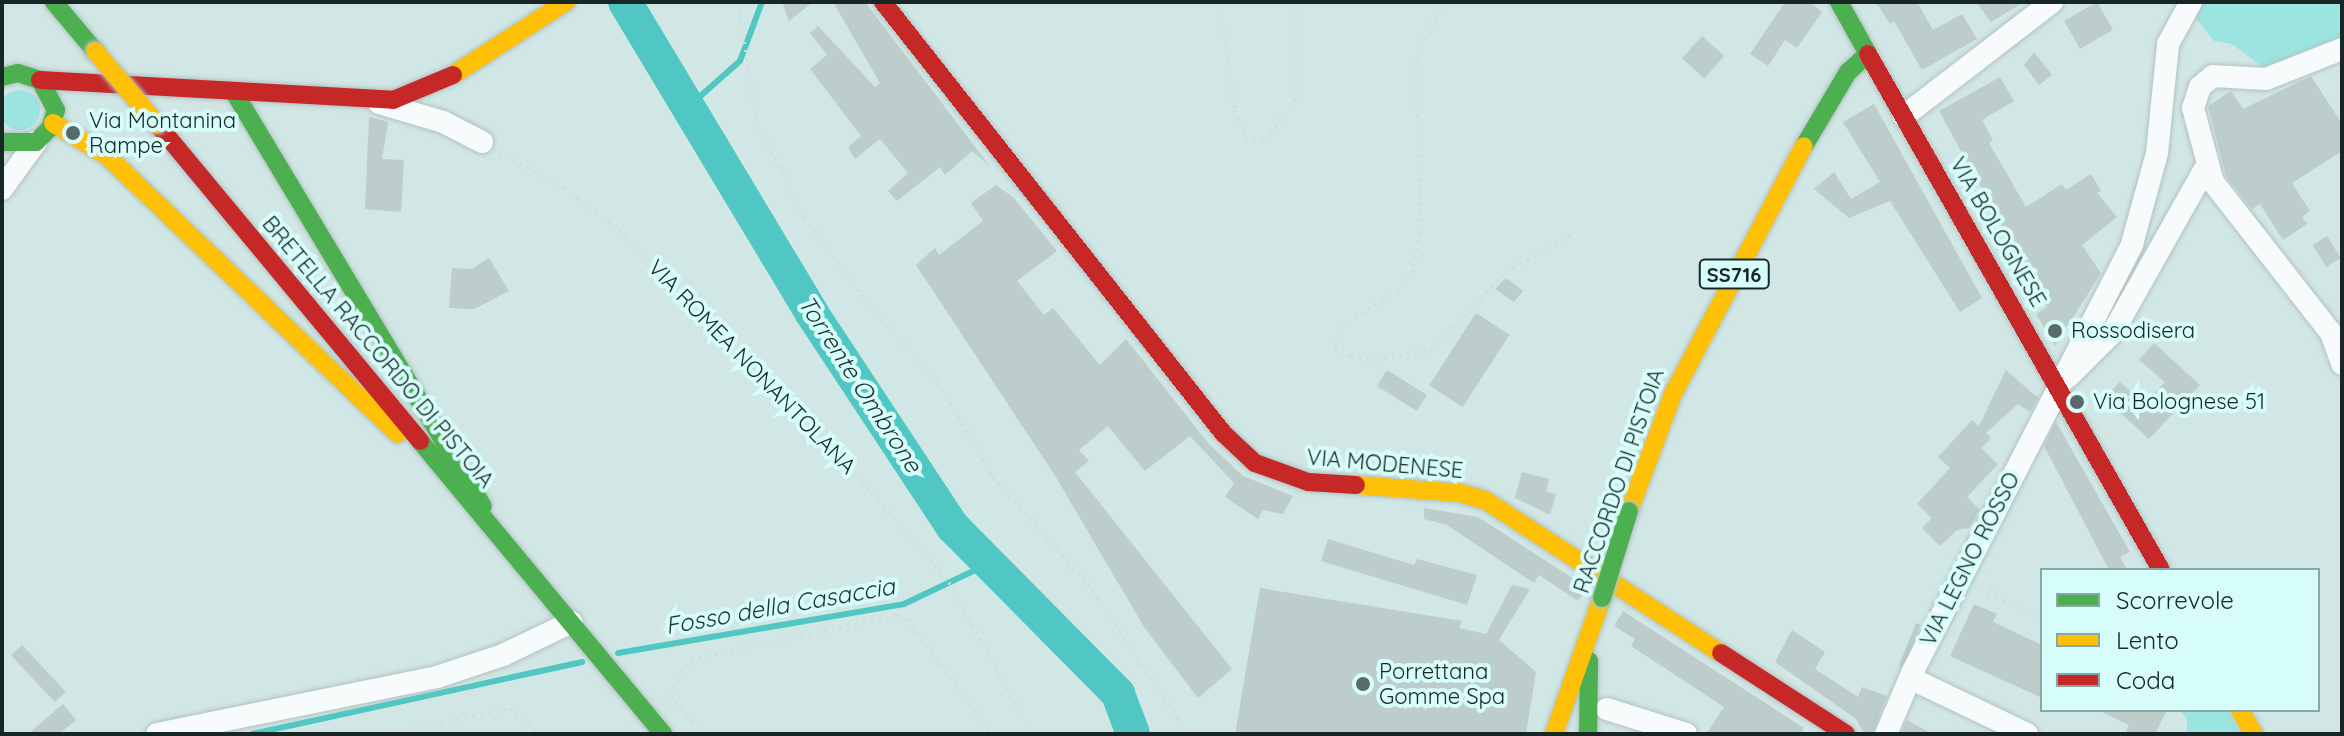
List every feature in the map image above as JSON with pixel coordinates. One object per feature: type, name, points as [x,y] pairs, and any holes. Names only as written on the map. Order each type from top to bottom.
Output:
[{"type":"street","name":"BRETELLA RACCORDO DI PISTOIA","points":[[54,2],[490,522],[663,734]]},
{"type":"street","points":[[378,102],[433,86],[566,2]]},
{"type":"street","name":"VIA MODENESE","points":[[883,2],[1223,433],[1255,463],[1308,482],[1460,493],[1485,500],[1811,725],[1846,734]]},
{"type":"street","name":"VIA BOLOGNESE","points":[[1839,2],[2160,568]]},
{"type":"street","points":[[1904,116],[2052,2]]},
{"type":"street","name":"VIA LEGNO ROSSO","points":[[1886,734],[1910,678],[2139,226],[2157,153],[2168,44],[2191,2]]},
{"type":"street","points":[[2342,49],[2266,79],[2221,74],[2207,80],[2193,108],[2205,169],[2331,333],[2342,364]]},
{"type":"street","name":"RACCORDO DI PISTOIA","points":[[1588,734],[1590,658],[1602,598],[1629,511],[1673,394],[1715,308],[1810,135],[1848,72],[1868,54]]},
{"type":"street","points":[[2,77],[18,73],[40,80],[378,102],[443,122],[482,142]]},
{"type":"street","points":[[40,80],[54,113],[107,156],[408,443],[441,465]]},
{"type":"street","points":[[2,189],[54,113],[84,83]]},
{"type":"street","points":[[234,92],[467,471],[490,522]]},
{"type":"street","points":[[2,142],[19,146],[36,142]]},
{"type":"street","points":[[2058,385],[2113,332],[2205,169]]},
{"type":"street","points":[[1554,734],[1602,598]]},
{"type":"street","points":[[157,734],[437,677],[503,655],[572,622]]},
{"type":"street","points":[[1910,678],[2027,734]]},
{"type":"street","points":[[1607,709],[1686,734]]},
{"type":"street","points":[[2241,712],[2254,734]]},
{"type":"path","points":[[738,2],[761,133],[805,218],[861,295],[938,382],[993,477],[1088,584],[1188,734]]},
{"type":"path","points":[[1220,2],[1235,110],[1246,141],[1266,140],[1295,99],[1297,2]]},
{"type":"path","points":[[1444,2],[1416,67],[1421,224],[1413,269],[1397,291],[1338,329],[1335,347],[1351,357],[1376,359],[1430,350],[1506,272],[1571,235]]},
{"type":"path","name":"VIA ROMEA NONANTOLANA","points":[[482,142],[564,188],[619,230],[825,439],[949,582],[1032,734]]},
{"type":"path","points":[[1964,573],[1991,586],[1988,594],[2040,617]]},
{"type":"path","points":[[703,734],[669,693],[691,659],[897,615],[908,619],[992,734]]},
{"type":"path","points":[[378,734],[510,708],[539,734]]},
{"type":"shaded area","points":[[2183,2],[2342,2],[2342,36],[2266,69],[2232,44],[2214,41]]},
{"type":"shaded area","points":[[20,90],[34,96],[40,110],[34,124],[20,130],[6,124],[0,110],[6,96]]},
{"type":"shaded area","points":[[2181,712],[2229,712],[2240,734],[2187,734],[2187,719]]},
{"type":"building","points":[[782,2],[813,2],[789,21]]},
{"type":"building","points":[[833,2],[865,2],[989,165],[972,151],[945,175],[940,167],[897,201],[888,191],[908,173],[880,139],[855,159],[848,147],[861,136],[810,69],[827,55],[810,33],[818,26],[875,87],[880,83]]},
{"type":"building","points":[[1785,2],[1810,2],[1822,12],[1797,48],[1785,40],[1768,66],[1750,54]]},
{"type":"building","points":[[1876,2],[1917,2],[1933,30],[1962,14],[1977,39],[1922,70],[1894,21],[1890,24]]},
{"type":"building","points":[[1976,2],[2024,2],[1991,22]]},
{"type":"building","points":[[2097,2],[2113,30],[2080,49],[2064,21]]},
{"type":"building","points":[[1702,36],[1724,56],[1704,78],[1682,58]]},
{"type":"building","points":[[2034,52],[2052,75],[2039,85],[2024,65]]},
{"type":"building","points":[[2311,76],[2342,124],[2342,151],[2292,183],[2310,211],[2302,217],[2307,224],[2283,240],[2260,204],[2252,209],[2226,176],[2208,106],[2231,91],[2243,109]]},
{"type":"building","points":[[2000,77],[2014,101],[1982,120],[1993,140],[1989,143],[2026,207],[2062,184],[2066,190],[2091,174],[2101,191],[2097,193],[2117,217],[2082,245],[2101,273],[2055,346],[2036,314],[2047,307],[1939,111]]},
{"type":"building","points":[[1874,104],[1982,298],[1960,312],[1890,201],[1849,218],[1814,189],[1834,172],[1851,199],[1880,182],[1843,122]]},
{"type":"building","points":[[369,117],[388,122],[382,159],[404,160],[401,212],[365,209]]},
{"type":"building","points":[[996,185],[1014,198],[1057,251],[1017,281],[1044,315],[1053,308],[1100,365],[1126,339],[1209,444],[1243,476],[1293,496],[1283,514],[1263,510],[1258,519],[1225,497],[1234,483],[1190,436],[1145,471],[1108,426],[1079,450],[1089,461],[1075,472],[1232,669],[1198,698],[1144,627],[1054,474],[916,265],[935,248],[939,255],[983,221],[971,203]]},
{"type":"building","points":[[2327,236],[2341,258],[2326,267],[2313,245]]},
{"type":"building","points":[[489,258],[509,291],[474,309],[449,308],[452,268],[472,269]]},
{"type":"building","points":[[1506,278],[1523,291],[1514,302],[1495,289]]},
{"type":"building","points":[[1476,313],[1510,335],[1463,407],[1429,385]]},
{"type":"building","points":[[2154,343],[2200,385],[2149,439],[2104,398],[2120,382],[2144,404],[2165,382],[2139,360]]},
{"type":"building","points":[[1387,370],[1427,395],[1417,411],[1377,386]]},
{"type":"building","points":[[2006,370],[2038,398],[2030,412],[2018,404],[1986,433],[1991,438],[1981,448],[1998,464],[1967,497],[1980,510],[1969,528],[1957,530],[1940,546],[1922,528],[1932,518],[1917,504],[1950,468],[1938,457],[1972,420],[1979,426]]},
{"type":"building","points":[[2056,422],[2130,552],[2120,557],[2126,568],[2108,568],[2044,446]]},
{"type":"building","points":[[1522,472],[1549,479],[1546,492],[1556,494],[1550,515],[1515,498]]},
{"type":"building","points":[[1424,508],[1478,517],[1585,586],[1581,597],[1578,601],[1539,575],[1534,583],[1447,525],[1424,519]]},
{"type":"building","points":[[1328,539],[1414,565],[1417,559],[1477,575],[1467,605],[1321,561]]},
{"type":"building","name":"Porrettana Gomme Spa","points":[[1512,585],[1530,589],[1499,640],[1536,672],[1526,734],[1235,734],[1260,588],[1462,621],[1459,628],[1486,634]]},
{"type":"building","points":[[1974,604],[1997,614],[1993,622],[2040,644],[2040,697],[1950,656]]},
{"type":"building","points":[[1623,611],[1804,728],[1801,734],[1706,734],[1724,707],[1631,646],[1635,639],[1614,626]]},
{"type":"building","points":[[1916,623],[1921,625],[1903,668],[1899,666]]},
{"type":"building","points":[[1792,630],[1825,652],[1815,669],[1858,697],[1862,687],[1887,696],[1872,734],[1864,734],[1856,719],[1775,662]]},
{"type":"building","points":[[22,645],[66,692],[55,702],[11,655]]},
{"type":"building","points":[[63,704],[76,720],[59,734],[28,734]]},
{"type":"building","points":[[2102,712],[2166,712],[2155,734],[2125,734],[2129,725]]},
{"type":"building","points":[[1907,720],[1932,734],[1901,734]]},
{"type":"waterway","name":"Torrente Ombrone","points":[[625,2],[811,312],[953,527],[1118,694],[1133,734]]},
{"type":"waterway","points":[[688,107],[740,61],[762,2]]},
{"type":"waterway","name":"Fosso della Casaccia","points":[[618,653],[904,604],[988,564]]},
{"type":"waterway","name":"Fosso della Casaccia","points":[[252,734],[582,662]]},
{"type":"traffic: fast","points":[[54,2],[95,51]]},
{"type":"traffic: fast","points":[[1804,146],[1848,72],[1868,54],[1839,2]]},
{"type":"traffic: fast","points":[[2,77],[18,73],[40,80],[56,110],[50,128],[36,142],[2,142]]},
{"type":"traffic: fast","points":[[234,92],[483,506]]},
{"type":"traffic: fast","points":[[420,441],[663,734]]},
{"type":"traffic: fast","points":[[1602,598],[1629,511]]},
{"type":"traffic: fast","points":[[1588,734],[1589,661]]},
{"type":"traffic: slow","points":[[453,75],[566,2]]},
{"type":"traffic: slow","points":[[95,51],[157,124]]},
{"type":"traffic: slow","points":[[53,123],[107,156],[398,434]]},
{"type":"traffic: slow","points":[[1629,511],[1673,394],[1804,146]]},
{"type":"traffic: slow","points":[[1356,485],[1460,493],[1485,500],[1721,653]]},
{"type":"traffic: slow","points":[[1554,734],[1602,598]]},
{"type":"traffic: slow","points":[[2241,712],[2254,734]]},
{"type":"traffic: jam","points":[[883,2],[1223,433],[1255,463],[1308,482],[1356,485]]},
{"type":"traffic: jam","points":[[1868,54],[2160,568]]},
{"type":"traffic: jam","points":[[40,80],[393,100],[453,75]]},
{"type":"traffic: jam","points":[[157,124],[420,441]]},
{"type":"traffic: jam","points":[[1721,653],[1846,734]]},
{"type":"place","name":"Via Montanina Rampe","points":[[73,133]]},
{"type":"place","name":"Rossodisera","points":[[2055,331]]},
{"type":"place","name":"Via Bolognese 51","points":[[2077,402]]},
{"type":"place","name":"Porrettana Gomme Spa","points":[[1363,684]]}]
